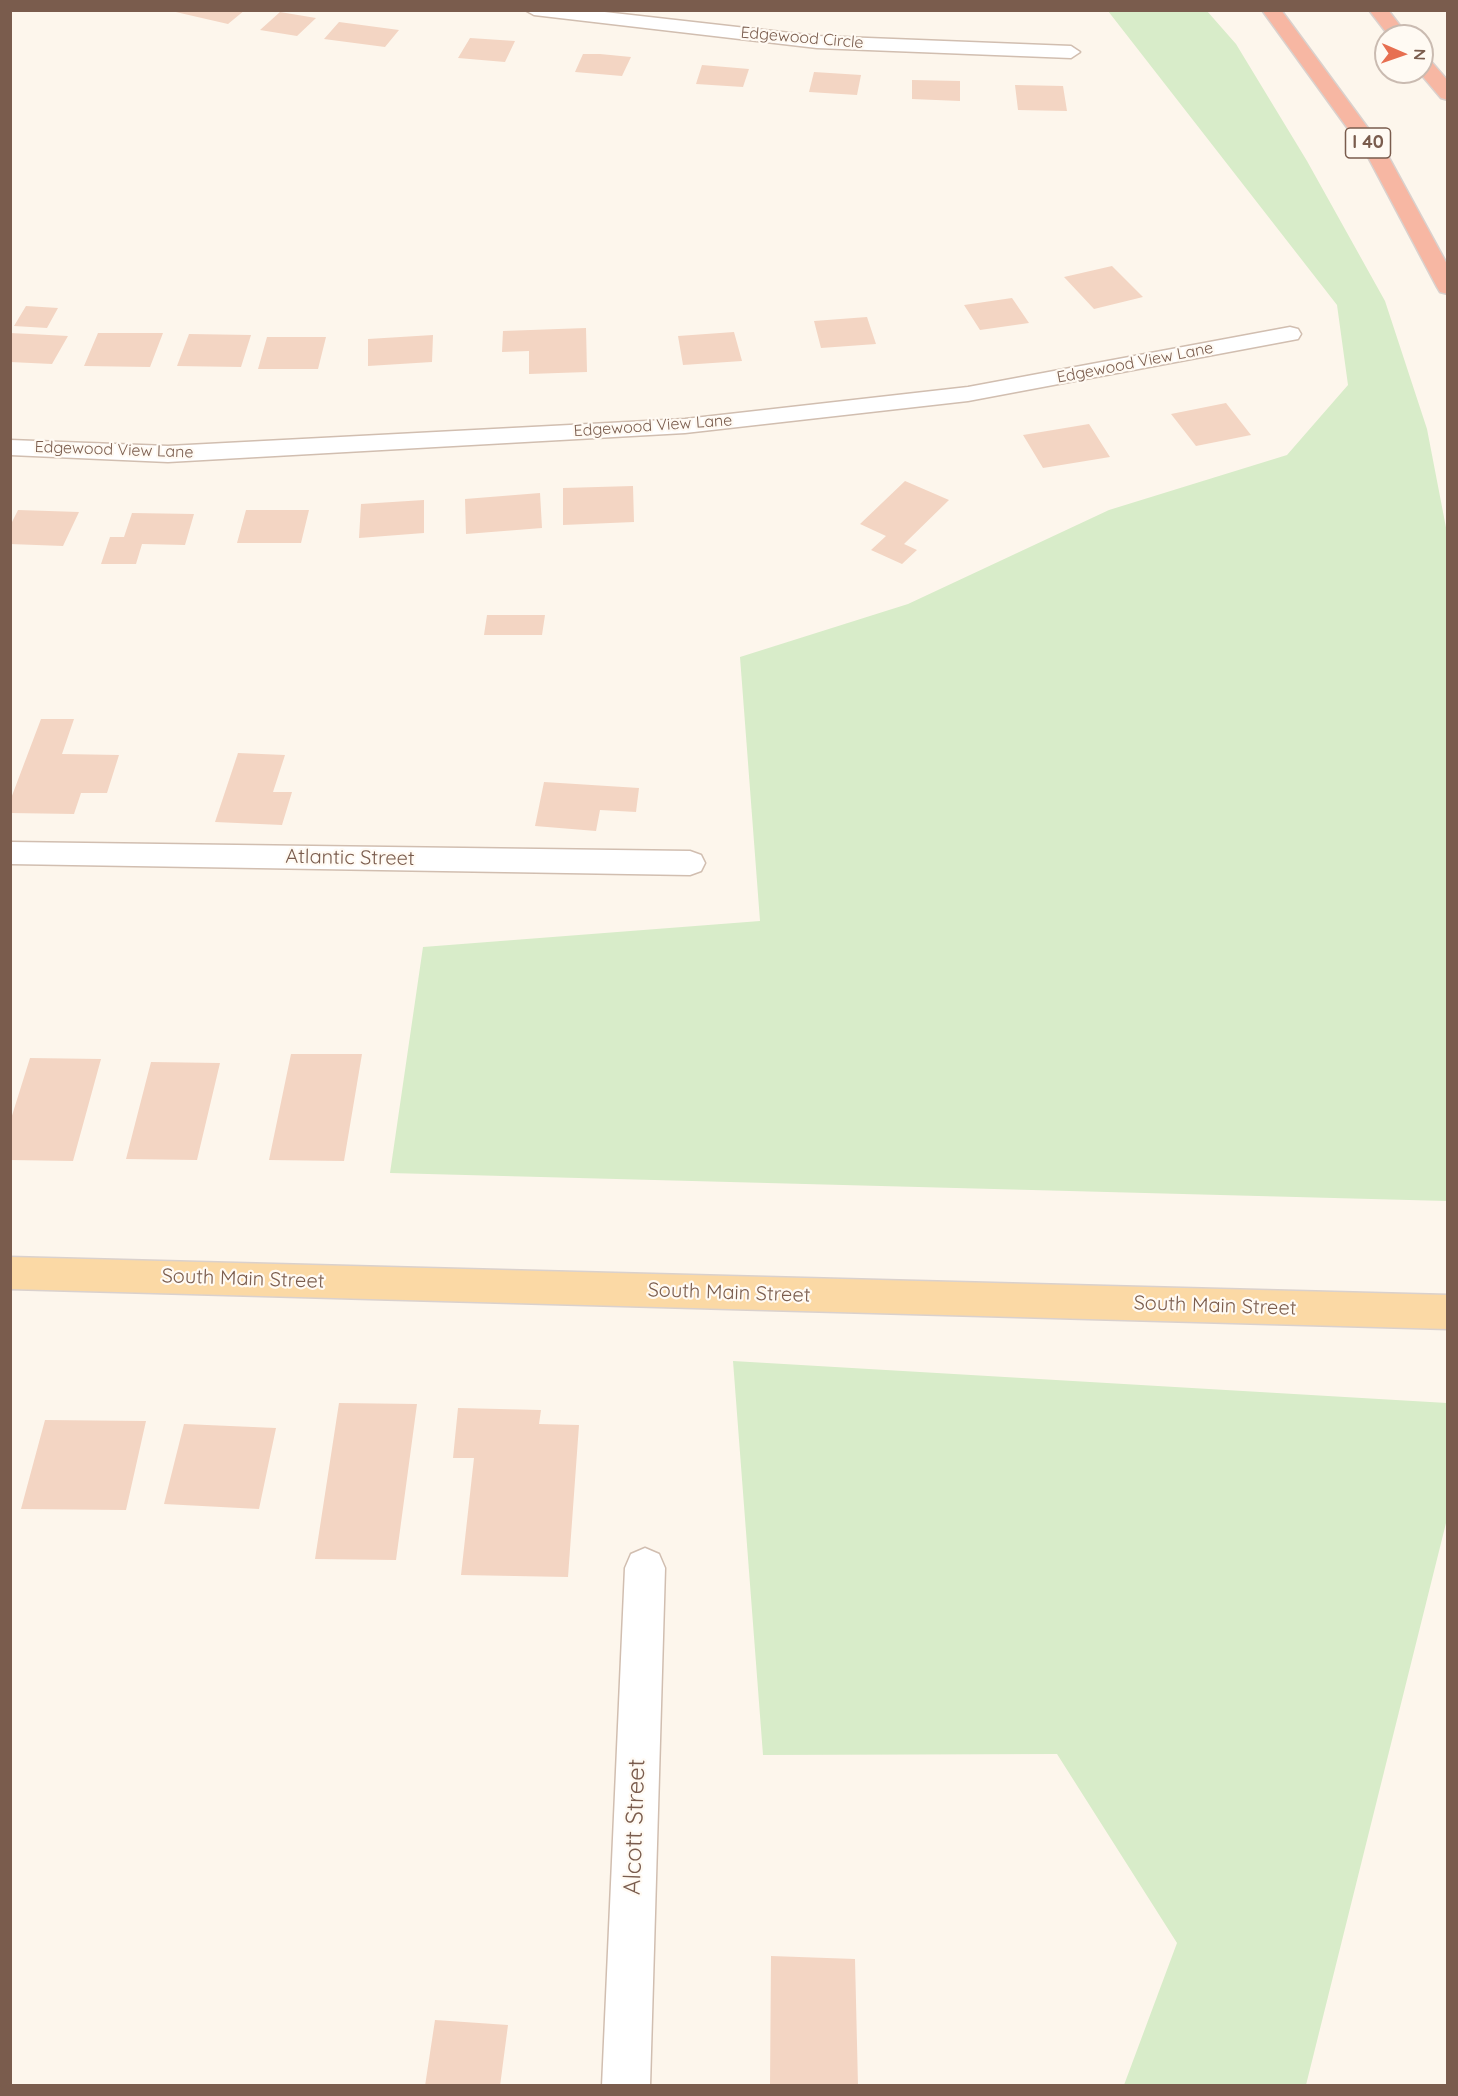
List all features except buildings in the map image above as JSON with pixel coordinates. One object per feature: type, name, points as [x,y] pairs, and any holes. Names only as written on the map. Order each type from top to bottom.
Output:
[{"type":"highway","name":"I 40","points":[[1271,10],[1377,154],[1448,287]]},
{"type":"highway","points":[[1378,10],[1390,24]]},
{"type":"highway","points":[[1434,77],[1448,94]]},
{"type":"main road","name":"South Main Street","points":[[10,1273],[1448,1312]]},
{"type":"street","name":"Edgewood Circle","points":[[534,10],[817,42],[1071,52]]},
{"type":"street","name":"Edgewood View Lane","points":[[10,447],[168,454],[685,426],[968,394],[1290,334]]},
{"type":"street","name":"Atlantic Street","points":[[10,854],[690,863]]},
{"type":"street","name":"Alcott Street","points":[[626,2085],[645,1568]]},
{"type":"green space","points":[[1108,11],[1207,11],[1236,44],[1307,161],[1385,301],[1427,429],[1448,538],[1447,1201],[390,1173],[423,947],[760,921],[740,657],[908,604],[1109,510],[1287,455],[1348,385],[1337,305]]},
{"type":"green space","points":[[733,1361],[1447,1403],[1447,1519],[1306,2085],[1124,2085],[1177,1943],[1057,1754],[763,1755]]}]
